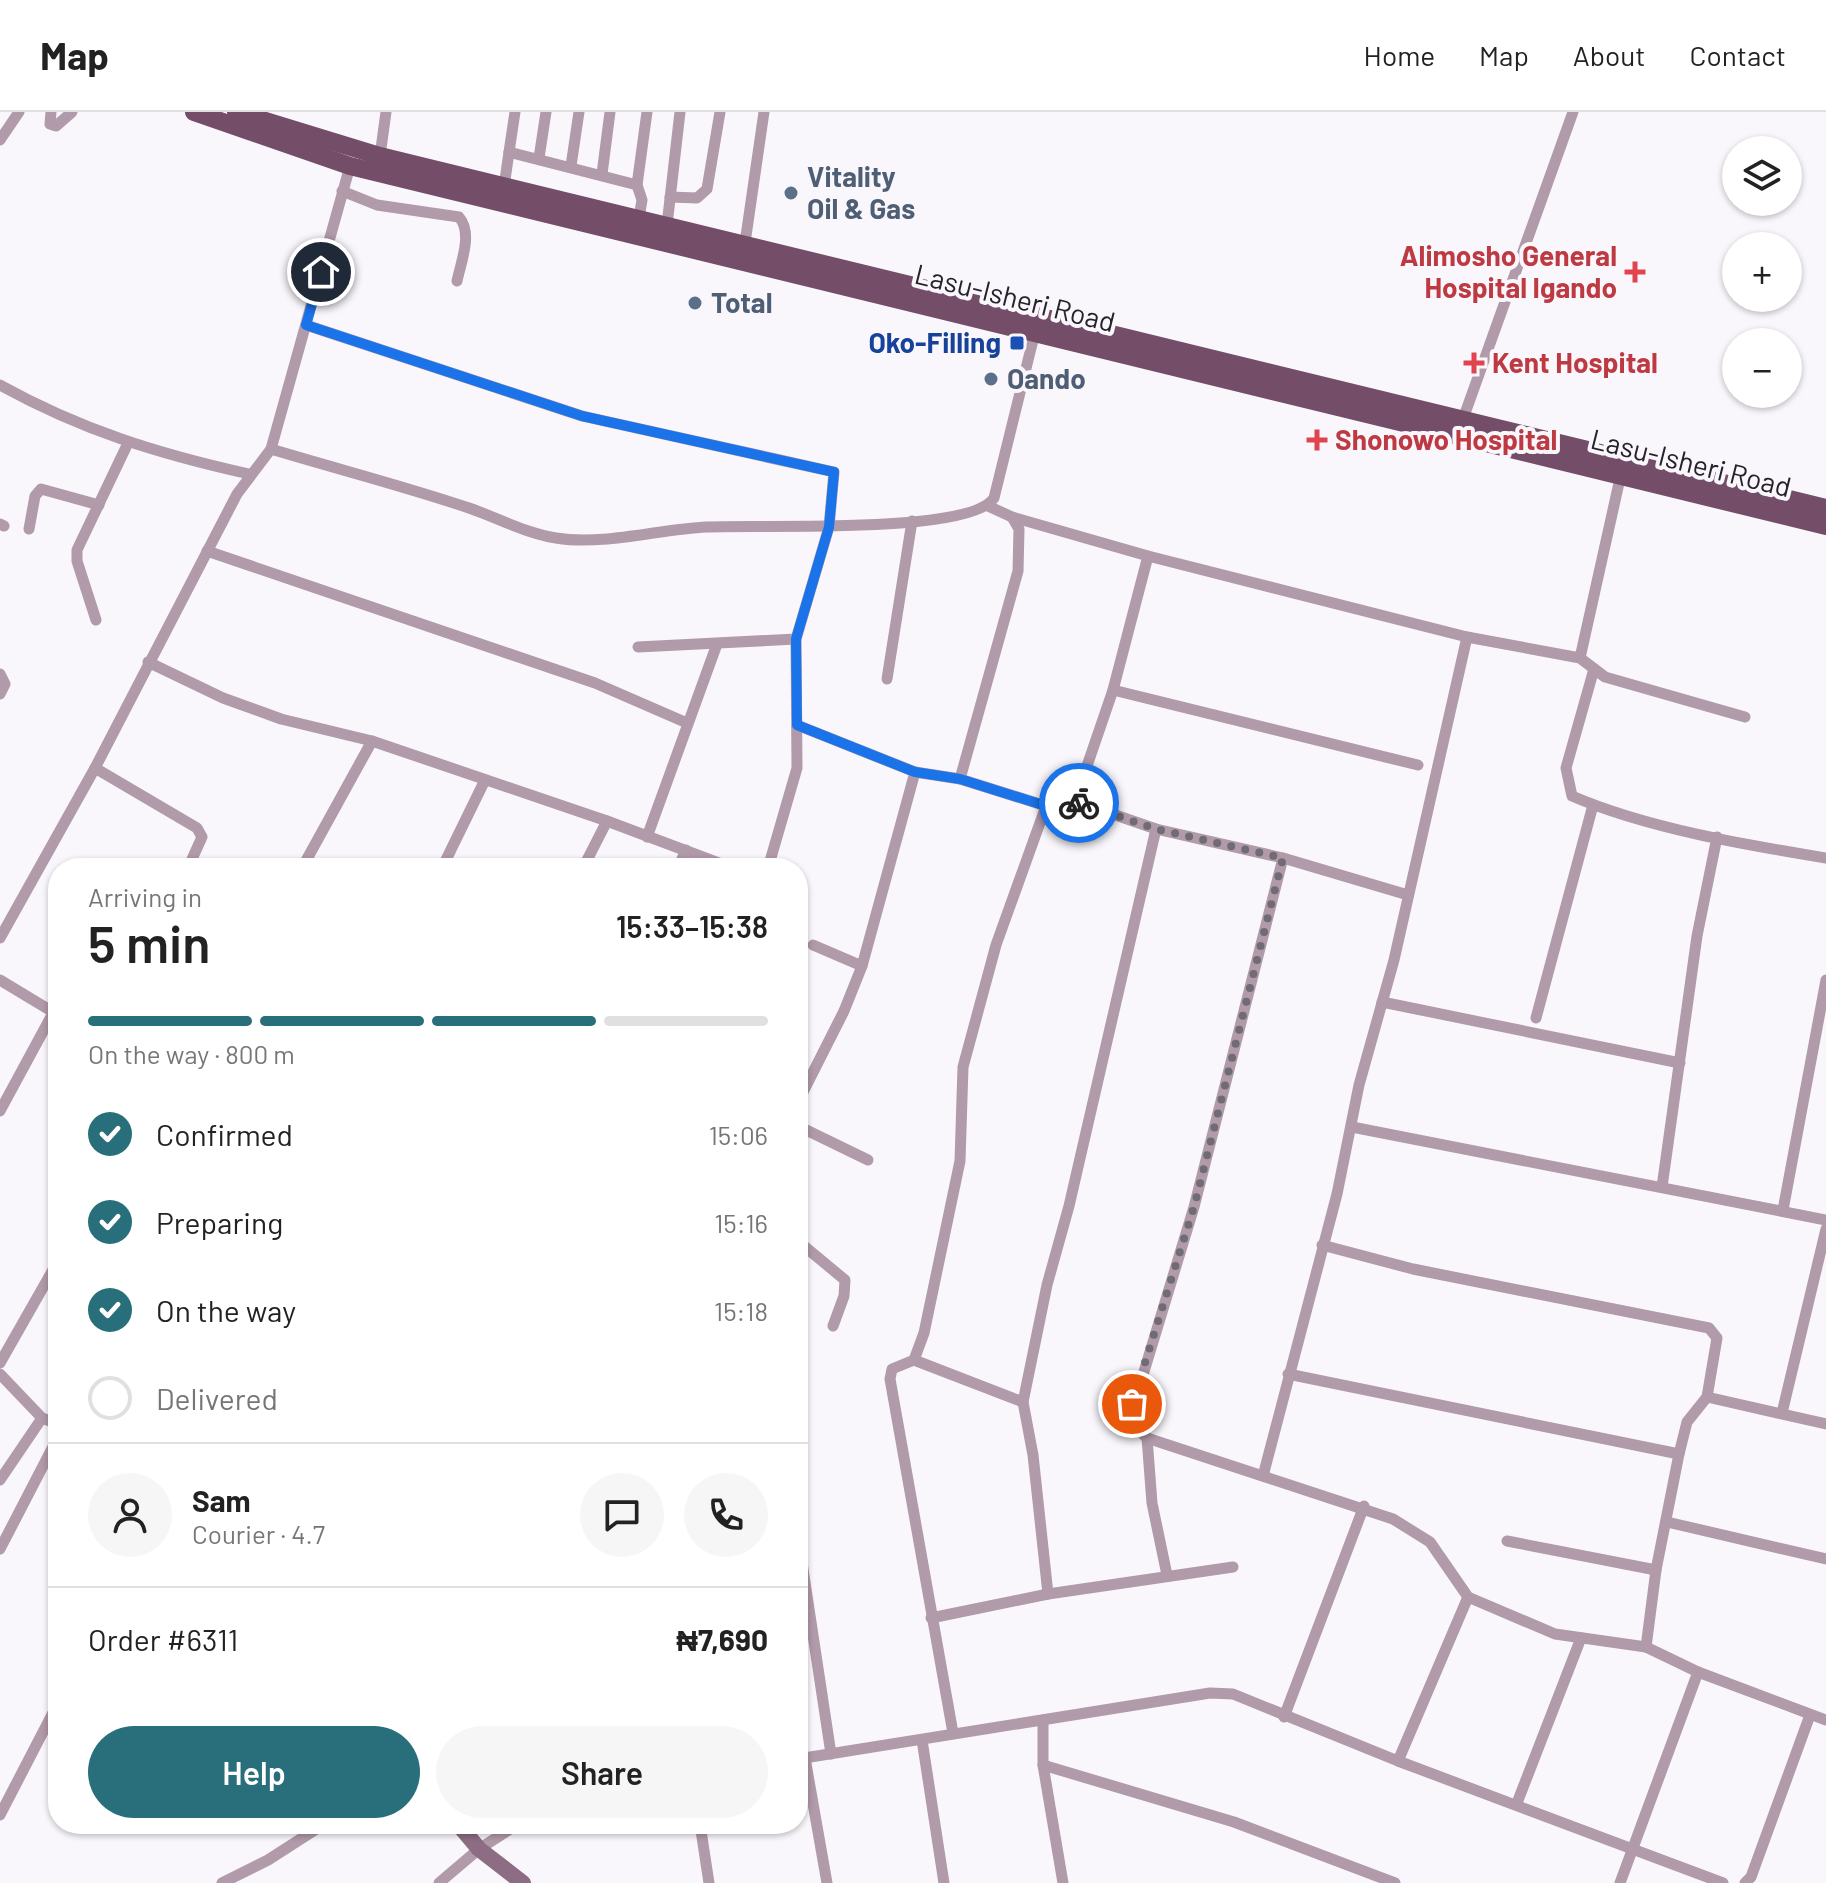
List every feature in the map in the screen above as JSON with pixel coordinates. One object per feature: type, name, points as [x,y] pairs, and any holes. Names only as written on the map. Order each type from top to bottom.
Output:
[{"type":"main road","name":"Lasu-Isheri Road","points":[[194,112],[350,166],[1826,526]]},
{"type":"main road","name":"Lasu-Isheri Road","points":[[236,112],[380,156],[504,187],[745,243],[1826,508]]},
{"type":"street","points":[[0,140],[19,112]]},
{"type":"street","points":[[51,112],[50,124],[56,126],[72,112]]},
{"type":"street","points":[[380,156],[386,112]]},
{"type":"street","points":[[504,187],[515,112]]},
{"type":"street","points":[[539,158],[546,112]]},
{"type":"street","points":[[571,166],[579,112]]},
{"type":"street","points":[[602,174],[610,112]]},
{"type":"street","points":[[639,218],[642,200],[637,185],[647,112]]},
{"type":"street","points":[[667,225],[680,112]]},
{"type":"street","points":[[670,197],[697,198],[707,189],[720,112]]},
{"type":"street","points":[[745,243],[764,112]]},
{"type":"street","points":[[1463,419],[1573,112]]},
{"type":"street","points":[[509,152],[637,185]]},
{"type":"street","points":[[0,938],[95,768],[249,474],[271,449],[350,166]]},
{"type":"street","points":[[342,191],[377,205],[459,217],[464,224],[465,241],[457,281]]},
{"type":"street","points":[[306,325],[582,416],[834,472],[829,527],[796,639],[797,768],[771,858]]},
{"type":"street","points":[[988,506],[994,498],[1035,332]]},
{"type":"street","points":[[0,385],[34,404],[128,443],[249,474]]},
{"type":"street","points":[[96,620],[77,550],[128,443]]},
{"type":"street","points":[[271,449],[470,508],[557,538],[708,526],[829,527],[912,521],[988,506],[1012,517],[1148,556],[1467,637],[1580,658],[1594,669],[1636,687],[1745,717]]},
{"type":"street","points":[[1580,658],[1621,474]]},
{"type":"street","points":[[29,529],[35,496],[41,489],[99,505]]},
{"type":"street","points":[[960,779],[1018,571],[1019,529],[1012,517]]},
{"type":"street","points":[[887,679],[912,521]]},
{"type":"street","points":[[207,551],[567,673],[687,723]]},
{"type":"street","points":[[1075,801],[1113,690],[1148,556]]},
{"type":"street","points":[[1263,1476],[1352,1127],[1359,1085],[1408,895],[1467,637]]},
{"type":"street","points":[[638,647],[796,639]]},
{"type":"street","points":[[647,837],[717,644]]},
{"type":"street","points":[[148,662],[223,698],[281,719],[372,741],[706,858]]},
{"type":"street","points":[[1594,669],[1566,768],[1572,796],[1593,805],[1717,837],[1826,858]]},
{"type":"street","points":[[0,674],[5,684],[0,694]]},
{"type":"street","points":[[1113,690],[1418,765]]},
{"type":"street","points":[[797,725],[915,772],[960,779],[1046,806],[1075,801],[1156,829],[1283,858],[1408,895]]},
{"type":"street","points":[[308,858],[372,741]]},
{"type":"street","points":[[95,768],[197,828],[202,837],[194,858]]},
{"type":"street","points":[[808,1082],[844,1011],[862,966],[915,772]]},
{"type":"street","points":[[447,858],[485,780]]},
{"type":"street","points":[[1536,1018],[1593,805]]},
{"type":"street","points":[[914,1360],[924,1333],[960,1161],[963,1067],[996,945],[1046,806]]},
{"type":"street","points":[[588,858],[607,821]]},
{"type":"street","points":[[1048,1594],[1033,1455],[1023,1402],[1047,1285],[1069,1206],[1156,829]]},
{"type":"street","points":[[1662,1187],[1697,936],[1717,837]]},
{"type":"street","points":[[682,858],[686,850]]},
{"type":"street","points":[[1283,858],[1194,1207],[1129,1421],[1147,1438],[1364,1506],[1423,1536],[1468,1597],[1555,1634],[1646,1647],[1698,1672],[1826,1720]]},
{"type":"street","points":[[813,945],[862,966]]},
{"type":"street","points":[[0,980],[48,1010]]},
{"type":"street","points":[[1783,1210],[1826,980]]},
{"type":"street","points":[[1382,1002],[1680,1063]]},
{"type":"street","points":[[0,1111],[48,1026]]},
{"type":"street","points":[[1352,1127],[1826,1220]]},
{"type":"street","points":[[808,1131],[868,1160]]},
{"type":"street","points":[[1782,1413],[1826,1229]]},
{"type":"street","points":[[1322,1245],[1413,1269],[1709,1328],[1717,1338],[1707,1397],[1687,1422],[1679,1454],[1656,1570],[1646,1647]]},
{"type":"street","points":[[808,1249],[845,1280],[844,1296],[833,1326]]},
{"type":"street","points":[[0,1363],[48,1279]]},
{"type":"street","points":[[953,1733],[890,1379],[892,1369],[914,1360],[1023,1402]]},
{"type":"street","points":[[0,1374],[42,1418],[48,1420]]},
{"type":"street","points":[[1288,1374],[1679,1454]]},
{"type":"street","points":[[1707,1397],[1826,1424]]},
{"type":"street","points":[[0,1480],[42,1418]]},
{"type":"street","points":[[1147,1438],[1152,1503],[1167,1575]]},
{"type":"street","points":[[0,1549],[48,1456]]},
{"type":"street","points":[[1284,1717],[1364,1506]]},
{"type":"street","points":[[1667,1522],[1826,1559]]},
{"type":"street","points":[[1507,1541],[1656,1570]]},
{"type":"street","points":[[931,1618],[1048,1594],[1233,1567]]},
{"type":"street","points":[[1398,1761],[1468,1597]]},
{"type":"street","points":[[808,1602],[831,1754]]},
{"type":"street","points":[[1517,1803],[1581,1638]]},
{"type":"street","points":[[1620,1883],[1698,1672]]},
{"type":"street","points":[[808,1757],[1210,1693],[1242,1697],[1284,1717],[1635,1847],[1723,1883]]},
{"type":"street","points":[[1745,1883],[1751,1877],[1810,1715]]},
{"type":"street","points":[[1043,1720],[1043,1765],[1063,1883]]},
{"type":"street","points":[[0,1815],[48,1722]]},
{"type":"street","points":[[922,1740],[944,1883]]},
{"type":"street","points":[[1043,1765],[1126,1793],[1234,1822],[1395,1883]]},
{"type":"street","points":[[808,1788],[827,1883]]},
{"type":"street","points":[[222,1883],[268,1860],[308,1834]]},
{"type":"street","points":[[466,1834],[479,1849],[523,1883]]},
{"type":"street","points":[[439,1883],[479,1849],[502,1834]]},
{"type":"street","points":[[702,1834],[709,1883]]},
{"type":"way so far","points":[[1079,803],[1156,829],[1283,858],[1194,1207],[1132,1404]]},
{"type":"place","name":"Vitality Oil & Gas","points":[[791,193]]},
{"type":"place","name":"Alimosho General Hospital Igando","points":[[1635,272]]},
{"type":"place","name":"Total","points":[[695,303]]},
{"type":"place","name":"Oko-Filling","points":[[1017,343]]},
{"type":"place","name":"Kent Hospital","points":[[1474,363]]},
{"type":"place","name":"Oando","points":[[991,379]]},
{"type":"place","name":"Shonowo Hospital","points":[[1317,440]]},
{"type":"route","points":[[321,272],[306,325],[582,416],[834,472],[829,527],[796,639],[797,725],[872,752],[915,772],[960,779],[1046,806],[1079,803]]}]
